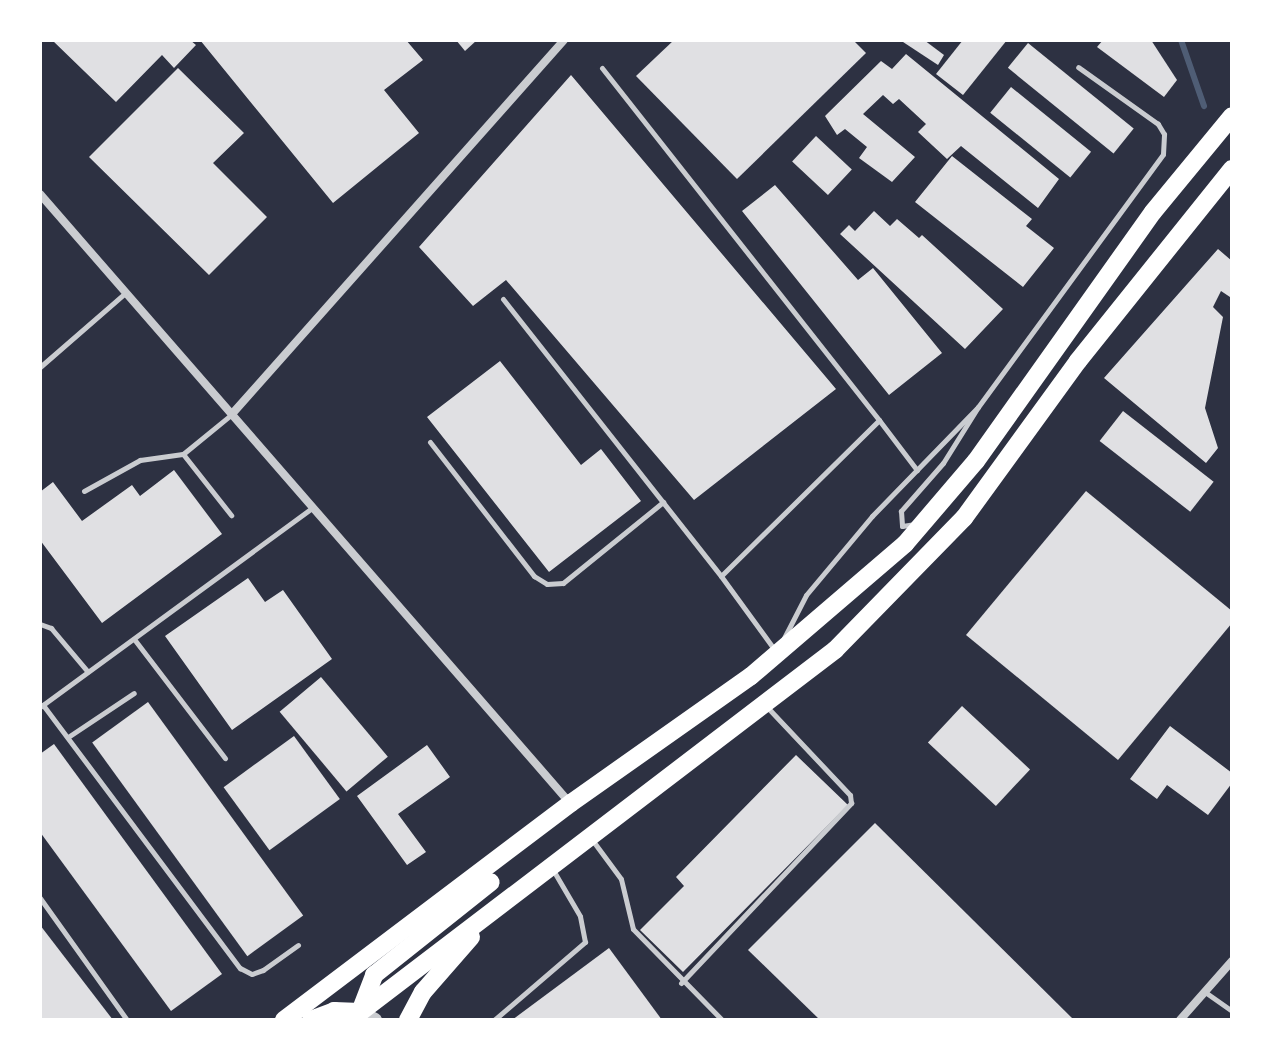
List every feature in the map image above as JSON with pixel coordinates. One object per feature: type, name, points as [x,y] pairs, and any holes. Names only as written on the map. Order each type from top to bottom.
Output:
[{"type":"main road","points":[[284,1020],[570,804],[777,653],[905,544],[976,461],[1153,212],[1232,116]]},
{"type":"main road","points":[[362,1018],[478,924],[592,840],[835,650],[964,518],[1078,361],[1232,169]]},
{"type":"main road","points":[[362,1018],[374,975],[544,841],[564,820],[570,804]]},
{"type":"main road","points":[[408,1020],[423,992],[478,924]]},
{"type":"main road","points":[[311,1020],[334,1011],[362,1018]]},
{"type":"street","points":[[232,414],[564,40]]},
{"type":"street","points":[[40,194],[570,804]]},
{"type":"street","points":[[1180,1020],[1232,961]]},
{"type":"lane","points":[[926,519],[902,526],[898,519],[943,463],[978,407],[1163,154],[1164,134],[1158,124],[1078,67]]},
{"type":"lane","points":[[602,68],[917,470]]},
{"type":"lane","points":[[40,367],[126,292]]},
{"type":"lane","points":[[503,299],[721,576],[777,653],[806,595],[917,470],[978,407]]},
{"type":"lane","points":[[84,491],[140,460],[183,454],[232,414]]},
{"type":"lane","points":[[721,576],[879,420]]},
{"type":"lane","points":[[430,442],[534,576],[547,584],[563,583],[663,502]]},
{"type":"lane","points":[[183,454],[231,515]]},
{"type":"lane","points":[[298,945],[263,970],[252,974],[240,968],[42,706],[312,508]]},
{"type":"lane","points":[[40,624],[51,628],[88,672]]},
{"type":"lane","points":[[134,639],[225,758]]},
{"type":"lane","points":[[68,737],[134,693]]},
{"type":"lane","points":[[681,983],[851,803],[850,795],[766,705]]},
{"type":"lane","points":[[592,840],[621,879],[633,929],[681,983],[722,1020]]},
{"type":"lane","points":[[494,1020],[585,942],[580,916],[552,869]]},
{"type":"lane","points":[[40,898],[127,1020]]},
{"type":"lane","points":[[1205,992],[1232,1011]]},
{"type":"building","points":[[52,40],[190,40],[196,45],[174,68],[162,55],[116,102]]},
{"type":"building","points":[[200,40],[406,40],[423,60],[384,90],[419,133],[333,203]]},
{"type":"building","points":[[456,40],[477,40],[465,51]]},
{"type":"building","points":[[674,40],[853,40],[866,53],[737,179],[636,76]]},
{"type":"building","points":[[900,40],[924,40],[944,55],[938,65]]},
{"type":"building","points":[[963,40],[1007,40],[963,95],[936,74]]},
{"type":"building","points":[[1103,40],[1151,40],[1177,80],[1164,97],[1097,47]]},
{"type":"building","points":[[1028,43],[1134,129],[1114,153],[1008,68]]},
{"type":"building","points":[[906,54],[1059,179],[1038,208],[961,146],[947,159],[918,132],[926,124],[899,99],[893,104],[883,95],[863,114],[915,157],[892,182],[859,158],[867,147],[845,129],[837,135],[825,116],[881,61],[892,69]]},
{"type":"building","points":[[178,68],[244,133],[213,163],[267,217],[209,275],[89,157]]},
{"type":"building","points":[[571,75],[836,389],[694,500],[506,280],[473,306],[419,247]]},
{"type":"building","points":[[1011,87],[1091,152],[1070,177],[990,113]]},
{"type":"building","points":[[816,136],[852,169],[828,195],[792,162]]},
{"type":"building","points":[[952,156],[1032,219],[1026,226],[1054,248],[1023,287],[915,202]]},
{"type":"building","points":[[775,185],[858,280],[873,268],[942,353],[889,395],[742,211]]},
{"type":"building","points":[[874,211],[890,226],[897,219],[919,238],[922,235],[1003,309],[965,349],[840,234],[849,225],[855,231]]},
{"type":"building","points":[[1218,249],[1232,261],[1232,278],[1230,297],[1221,291],[1213,307],[1223,317],[1205,408],[1218,448],[1206,463],[1104,378]]},
{"type":"building","points":[[500,361],[581,465],[601,449],[641,501],[549,572],[427,417]]},
{"type":"building","points":[[1123,411],[1214,482],[1190,512],[1100,441]]},
{"type":"building","points":[[174,470],[222,534],[102,623],[40,540],[40,492],[53,482],[82,521],[132,485],[140,496]]},
{"type":"building","points":[[1086,491],[1232,611],[1232,623],[1118,760],[966,635]]},
{"type":"building","points":[[248,578],[265,602],[283,590],[332,659],[232,730],[165,636]]},
{"type":"building","points":[[321,677],[388,757],[346,791],[280,712]]},
{"type":"building","points":[[148,702],[303,916],[247,956],[92,743]]},
{"type":"building","points":[[962,706],[1030,769],[996,806],[928,743]]},
{"type":"building","points":[[1170,726],[1232,773],[1232,783],[1208,815],[1167,785],[1157,799],[1130,779]]},
{"type":"building","points":[[294,736],[340,799],[269,850],[224,787]]},
{"type":"building","points":[[54,744],[222,974],[171,1011],[40,832],[40,754]]},
{"type":"building","points":[[427,745],[450,777],[398,814],[426,852],[407,865],[357,796]]},
{"type":"building","points":[[796,755],[848,805],[683,972],[640,930],[684,886],[676,877]]},
{"type":"building","points":[[875,823],[1074,1020],[820,1020],[748,950]]},
{"type":"building","points":[[40,925],[113,1020],[40,1020]]},
{"type":"building","points":[[609,948],[662,1020],[512,1020]]},
{"type":"waterway","points":[[1181,40],[1204,106]]}]
